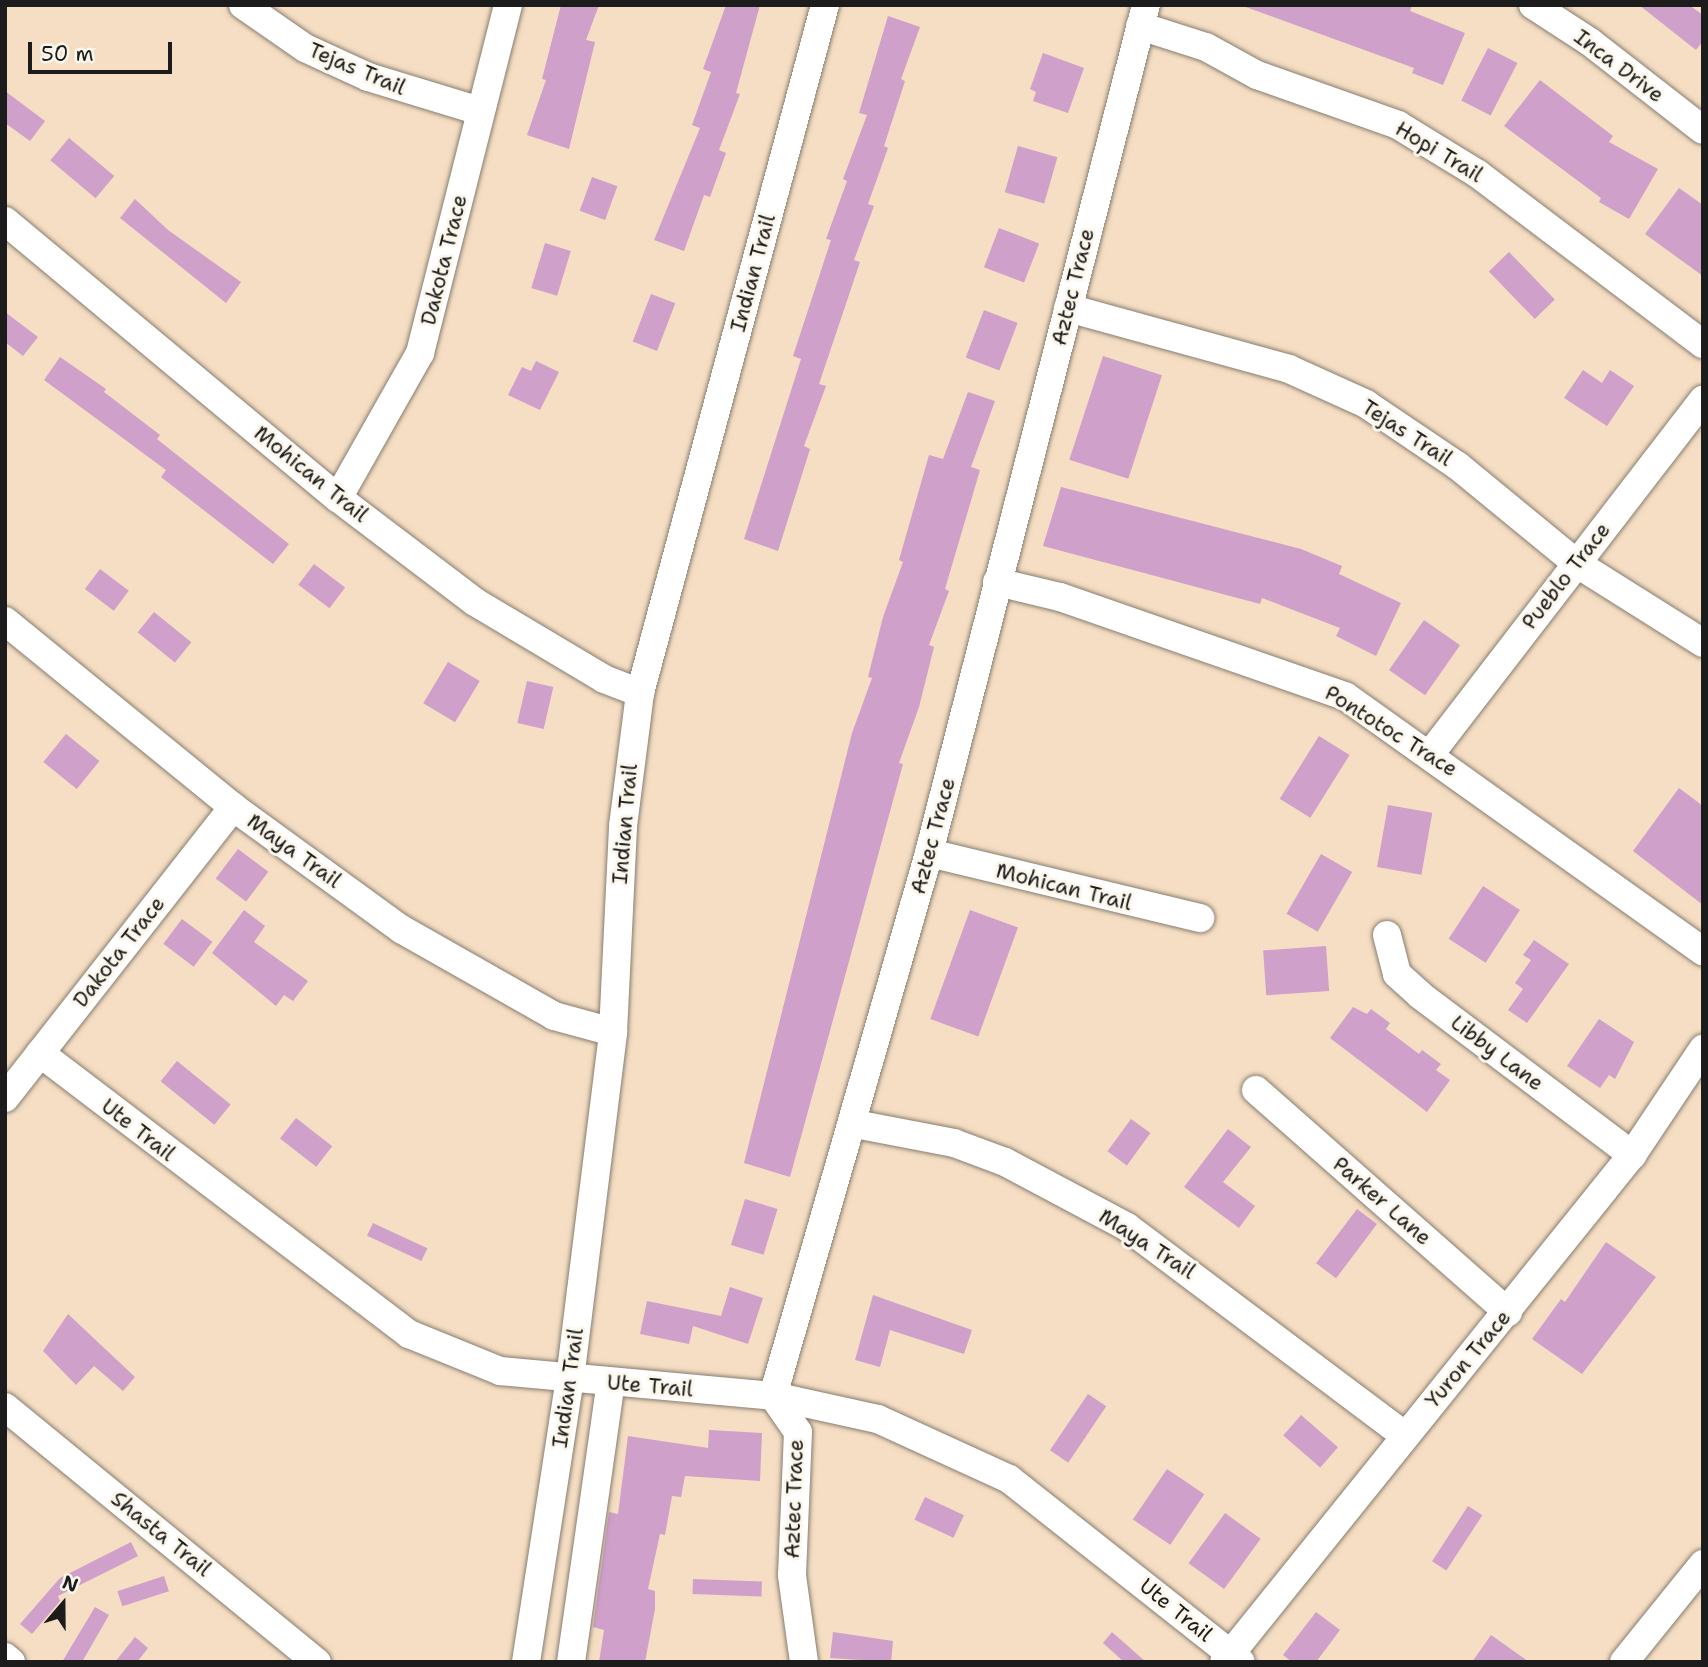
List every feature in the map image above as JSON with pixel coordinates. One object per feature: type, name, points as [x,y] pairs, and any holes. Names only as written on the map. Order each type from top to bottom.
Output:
[{"type":"street","name":"Tejas Trail","points":[[243,5],[305,48],[368,77],[480,111]]},
{"type":"street","name":"Dakota Trace","points":[[338,498],[420,353],[508,5]]},
{"type":"street","name":"Indian Trail","points":[[526,1662],[570,1379],[613,1032],[623,825],[640,693],[825,5]]},
{"type":"street","name":"Inca Drive","points":[[1533,5],[1590,42],[1703,130]]},
{"type":"street","name":"Aztec Trace","points":[[804,1662],[792,1575],[798,1432],[773,1396],[855,1124],[929,853],[1143,16]]},
{"type":"street","name":"Hopi Trail","points":[[1143,16],[1257,75],[1398,125],[1478,174],[1703,344]]},
{"type":"street","name":"Mohican Trail","points":[[5,221],[338,498],[526,636],[604,679],[640,693]]},
{"type":"street","name":"Tejas Trail","points":[[1068,308],[1289,369],[1366,404],[1458,466],[1576,563],[1703,643]]},
{"type":"street","name":"Pueblo Trace","points":[[1431,753],[1703,400]]},
{"type":"street","name":"Pontotoc Trace","points":[[997,582],[1060,597],[1345,696],[1431,753],[1703,951]]},
{"type":"street","name":"Maya Trail","points":[[5,621],[233,807],[401,929],[490,983],[554,1016],[613,1032]]},
{"type":"street","name":"Dakota Trace","points":[[5,1098],[233,807]]},
{"type":"street","name":"Mohican Trail","points":[[929,853],[1200,918]]},
{"type":"street","name":"Libby Lane","points":[[1387,936],[1397,974],[1420,995],[1632,1155]]},
{"type":"street","name":"Yuron Trace","points":[[1231,1659],[1404,1434],[1508,1312],[1632,1155],[1703,1049]]},
{"type":"street","name":"Ute Trail","points":[[40,1053],[409,1334],[500,1371],[773,1396],[878,1419],[1009,1479],[1231,1659]]},
{"type":"street","name":"Parker Lane","points":[[1256,1090],[1508,1312]]},
{"type":"street","name":"Maya Trail","points":[[855,1124],[967,1148],[1005,1162],[1127,1227],[1404,1434]]},
{"type":"street","points":[[571,1662],[611,1382]]},
{"type":"street","name":"Shasta Trail","points":[[5,1407],[317,1662]]},
{"type":"street","points":[[1624,1662],[1703,1564]]},
{"type":"street","points":[[5,1657],[11,1662]]},
{"type":"building","points":[[561,5],[599,5],[586,40],[595,42],[569,149],[527,135],[546,80],[542,79]]},
{"type":"building","points":[[726,5],[760,5],[736,93],[740,94],[719,150],[726,153],[710,197],[704,195],[684,251],[654,240],[700,128],[692,125],[711,72],[703,69]]},
{"type":"building","points":[[1240,5],[1412,5],[1410,11],[1465,33],[1443,85],[1412,73],[1414,68]]},
{"type":"building","points":[[1639,5],[1689,5],[1703,15],[1703,41],[1696,50]]},
{"type":"building","points":[[888,16],[920,27],[901,79],[905,81],[884,146],[888,148],[868,204],[874,206],[854,260],[860,262],[819,384],[826,386],[804,446],[810,449],[778,551],[744,539],[801,359],[793,356],[831,240],[826,239],[847,181],[843,179],[867,115],[859,113]]},
{"type":"building","points":[[1488,48],[1517,63],[1491,116],[1461,101]]},
{"type":"building","points":[[1043,53],[1084,68],[1068,113],[1033,101],[1036,92],[1030,89]]},
{"type":"building","points":[[1540,80],[1613,136],[1609,142],[1658,169],[1629,219],[1599,202],[1601,198],[1504,126]]},
{"type":"building","points":[[5,91],[45,121],[30,141],[5,123]]},
{"type":"building","points":[[69,138],[114,176],[96,198],[50,160]]},
{"type":"building","points":[[1018,146],[1057,157],[1044,203],[1005,192]]},
{"type":"building","points":[[592,177],[617,186],[605,220],[580,211]]},
{"type":"building","points":[[1679,188],[1703,205],[1703,276],[1645,234]]},
{"type":"building","points":[[135,199],[168,230],[241,282],[226,303],[120,218]]},
{"type":"building","points":[[999,228],[1039,243],[1024,283],[984,267]]},
{"type":"building","points":[[545,243],[571,251],[557,296],[531,288]]},
{"type":"building","points":[[1509,252],[1555,299],[1535,319],[1489,271]]},
{"type":"building","points":[[651,294],[675,303],[657,351],[633,342]]},
{"type":"building","points":[[984,310],[1018,323],[999,371],[966,358]]},
{"type":"building","points":[[5,312],[38,337],[23,356],[5,342]]},
{"type":"building","points":[[1103,356],[1162,375],[1128,479],[1069,460]]},
{"type":"building","points":[[60,357],[106,389],[104,392],[160,435],[157,439],[289,544],[273,564],[161,477],[166,470],[44,380]]},
{"type":"building","points":[[536,361],[559,372],[540,410],[508,395],[522,367],[531,371]]},
{"type":"building","points":[[1583,370],[1602,383],[1610,370],[1634,386],[1607,426],[1564,398]]},
{"type":"building","points":[[968,392],[995,401],[971,467],[980,470],[945,589],[949,591],[929,645],[934,647],[919,707],[899,763],[903,764],[790,1177],[744,1163],[852,733],[872,678],[868,677],[883,617],[903,562],[899,560],[929,455],[943,459]]},
{"type":"building","points":[[1061,487],[1301,549],[1342,566],[1339,574],[1401,603],[1376,656],[1336,636],[1340,628],[1262,598],[1260,604],[1043,546]]},
{"type":"building","points":[[314,564],[345,587],[329,608],[298,585]]},
{"type":"building","points":[[100,569],[129,591],[114,611],[85,589]]},
{"type":"building","points":[[154,612],[191,642],[175,662],[138,632]]},
{"type":"building","points":[[1424,620],[1460,645],[1425,695],[1389,670]]},
{"type":"building","points":[[448,662],[480,681],[455,722],[423,703]]},
{"type":"building","points":[[527,681],[553,687],[544,729],[517,723]]},
{"type":"building","points":[[66,734],[99,761],[77,789],[43,762]]},
{"type":"building","points":[[1319,736],[1350,755],[1310,818],[1280,799]]},
{"type":"building","points":[[1679,788],[1703,806],[1703,905],[1633,851]]},
{"type":"building","points":[[1388,805],[1432,813],[1421,875],[1377,867]]},
{"type":"building","points":[[238,849],[268,872],[246,901],[216,879]]},
{"type":"building","points":[[1321,854],[1352,872],[1318,932],[1286,914]]},
{"type":"building","points":[[1483,886],[1520,910],[1486,963],[1449,939]]},
{"type":"building","points":[[244,910],[265,926],[254,942],[308,981],[293,1001],[284,995],[276,1006],[212,953]]},
{"type":"building","points":[[970,910],[1018,927],[978,1036],[930,1019]]},
{"type":"building","points":[[182,919],[212,942],[194,967],[163,944]]},
{"type":"building","points":[[1534,940],[1569,964],[1527,1023],[1508,1010],[1523,989],[1515,983],[1531,960],[1523,955]]},
{"type":"building","points":[[1326,946],[1329,991],[1266,995],[1263,950]]},
{"type":"building","points":[[1353,1007],[1367,1014],[1371,1009],[1390,1023],[1386,1029],[1419,1054],[1422,1050],[1441,1064],[1436,1070],[1450,1080],[1427,1112],[1330,1038]]},
{"type":"building","points":[[1599,1019],[1634,1042],[1615,1079],[1609,1075],[1600,1088],[1567,1066]]},
{"type":"building","points":[[177,1061],[231,1104],[214,1125],[161,1081]]},
{"type":"building","points":[[296,1118],[332,1146],[316,1167],[280,1138]]},
{"type":"building","points":[[1131,1119],[1150,1133],[1127,1165],[1107,1151]]},
{"type":"building","points":[[1228,1129],[1251,1147],[1223,1182],[1255,1206],[1239,1228],[1184,1187]]},
{"type":"building","points":[[745,1199],[778,1209],[763,1255],[731,1245]]},
{"type":"building","points":[[1357,1209],[1377,1224],[1336,1278],[1316,1263]]},
{"type":"building","points":[[373,1223],[427,1248],[421,1261],[367,1236]]},
{"type":"building","points":[[1606,1242],[1656,1277],[1582,1374],[1532,1339],[1561,1299],[1565,1302]]},
{"type":"building","points":[[730,1287],[763,1298],[748,1344],[693,1326],[689,1344],[640,1334],[647,1301],[721,1316]]},
{"type":"building","points":[[873,1295],[972,1330],[964,1354],[890,1330],[880,1367],[855,1360]]},
{"type":"building","points":[[68,1314],[135,1377],[123,1391],[94,1366],[76,1385],[43,1351]]},
{"type":"building","points":[[1088,1394],[1106,1406],[1068,1463],[1050,1450]]},
{"type":"building","points":[[1301,1415],[1338,1447],[1320,1468],[1283,1435]]},
{"type":"building","points":[[709,1430],[762,1433],[760,1481],[685,1476],[681,1497],[672,1496],[665,1535],[660,1534],[648,1589],[655,1591],[655,1609],[645,1662],[599,1662],[604,1630],[593,1627],[609,1512],[618,1514],[628,1436],[708,1448]]},
{"type":"building","points":[[1167,1469],[1204,1494],[1170,1545],[1133,1520]]},
{"type":"building","points":[[925,1497],[964,1515],[953,1538],[914,1520]]},
{"type":"building","points":[[1468,1506],[1482,1515],[1446,1571],[1432,1561]]},
{"type":"building","points":[[1225,1513],[1261,1539],[1224,1589],[1189,1563]]},
{"type":"building","points":[[131,1542],[138,1556],[58,1596],[60,1601],[32,1634],[20,1624],[60,1578]]},
{"type":"building","points":[[164,1576],[169,1591],[122,1606],[117,1591]]},
{"type":"building","points":[[693,1579],[762,1581],[761,1596],[692,1594]]},
{"type":"building","points":[[95,1607],[109,1615],[82,1662],[62,1662]]},
{"type":"building","points":[[1316,1612],[1340,1630],[1316,1662],[1292,1662],[1283,1655]]},
{"type":"building","points":[[833,1632],[893,1641],[891,1662],[830,1658]]},
{"type":"building","points":[[1112,1632],[1146,1662],[1124,1662],[1103,1643]]},
{"type":"building","points":[[1491,1635],[1529,1662],[1472,1662]]},
{"type":"building","points":[[135,1637],[148,1648],[137,1662],[115,1662]]}]
